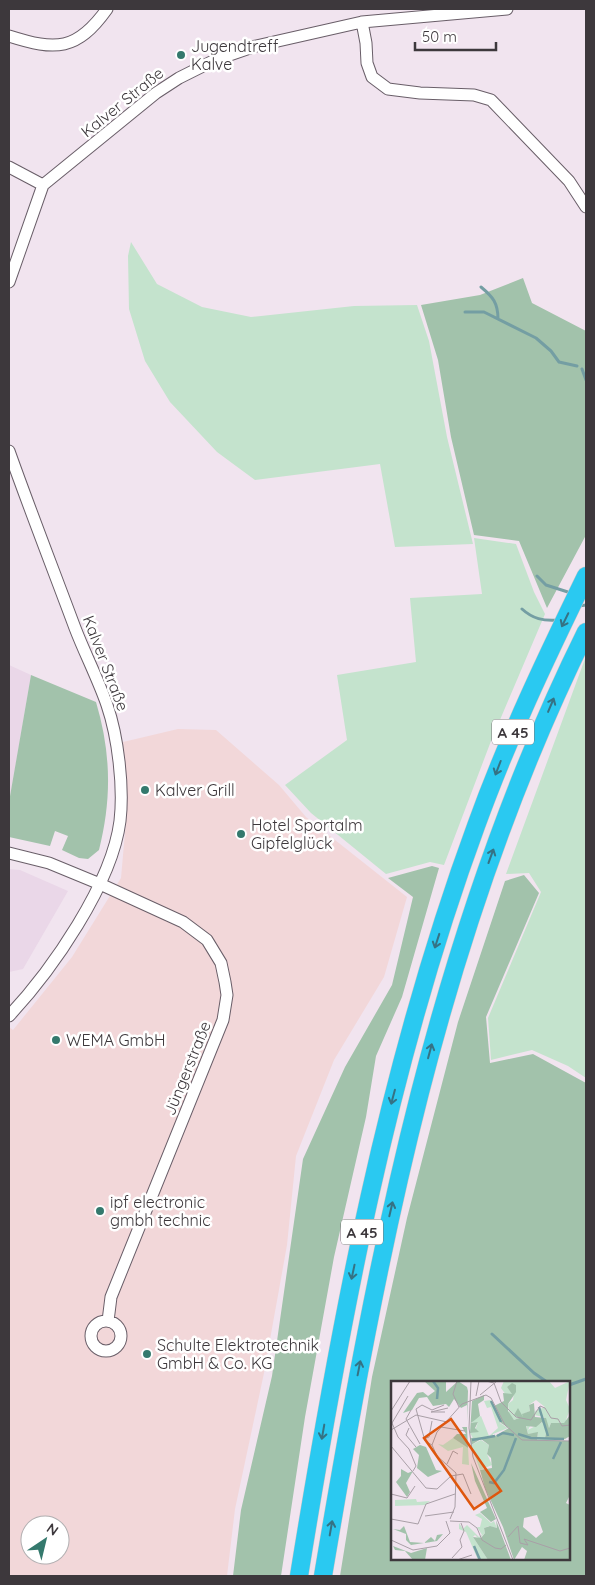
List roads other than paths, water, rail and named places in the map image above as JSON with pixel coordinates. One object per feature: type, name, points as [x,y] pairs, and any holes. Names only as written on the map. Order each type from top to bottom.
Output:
[{"type":"highway","name":"A 45","points":[[299,1576],[349,1290],[381,1145],[422,989],[476,826],[524,707],[586,576]]},
{"type":"highway","name":"A 45","points":[[323,1576],[382,1247],[409,1132],[440,1015],[475,902],[513,796],[586,632]]},
{"type":"street","points":[[9,36],[36,45],[58,45],[78,39],[90,31],[107,9]]},
{"type":"street","name":"Kalver Straße","points":[[43,185],[156,93],[179,78],[215,60],[256,46],[362,22],[506,9]]},
{"type":"street","points":[[362,22],[367,63],[372,77],[388,89],[420,93],[474,95],[491,100],[569,181],[586,207]]},
{"type":"street","points":[[9,167],[43,185],[9,282]]},
{"type":"street","name":"Kalver Straße","points":[[9,450],[76,630],[107,706],[120,774],[120,819],[117,837],[100,884],[72,934],[31,990],[9,1016]]},
{"type":"street","name":"Jüngerstraße","points":[[9,853],[49,863],[183,922],[207,940],[221,963],[226,995],[223,1020],[111,1297],[108,1321]]},
{"type":"waterway","points":[[481,287],[494,301],[498,319]]},
{"type":"waterway","points":[[465,312],[484,312],[536,338],[551,351],[559,362],[577,366]]},
{"type":"waterway","points":[[582,369],[586,380]]},
{"type":"waterway","points":[[537,576],[546,585],[571,593]]},
{"type":"waterway","points":[[579,606],[586,605]]},
{"type":"waterway","points":[[522,609],[538,619],[558,620]]},
{"type":"waterway","points":[[492,1334],[534,1373],[546,1381]]},
{"type":"waterway","points":[[570,1385],[586,1379]]},
{"type":"place","name":"Jugendtreff Kalve","points":[[181,55]]},
{"type":"place","name":"Kalver Grill","points":[[145,790]]},
{"type":"place","name":"Hotel Sportalm Gipfelglück","points":[[241,834]]},
{"type":"place","name":"WEMA GmbH","points":[[56,1040]]},
{"type":"place","name":"ipf electronic gmbh technic","points":[[100,1211]]},
{"type":"place","name":"Schulte Elektrotechnik GmbH & Co. KG","points":[[147,1354]]}]
